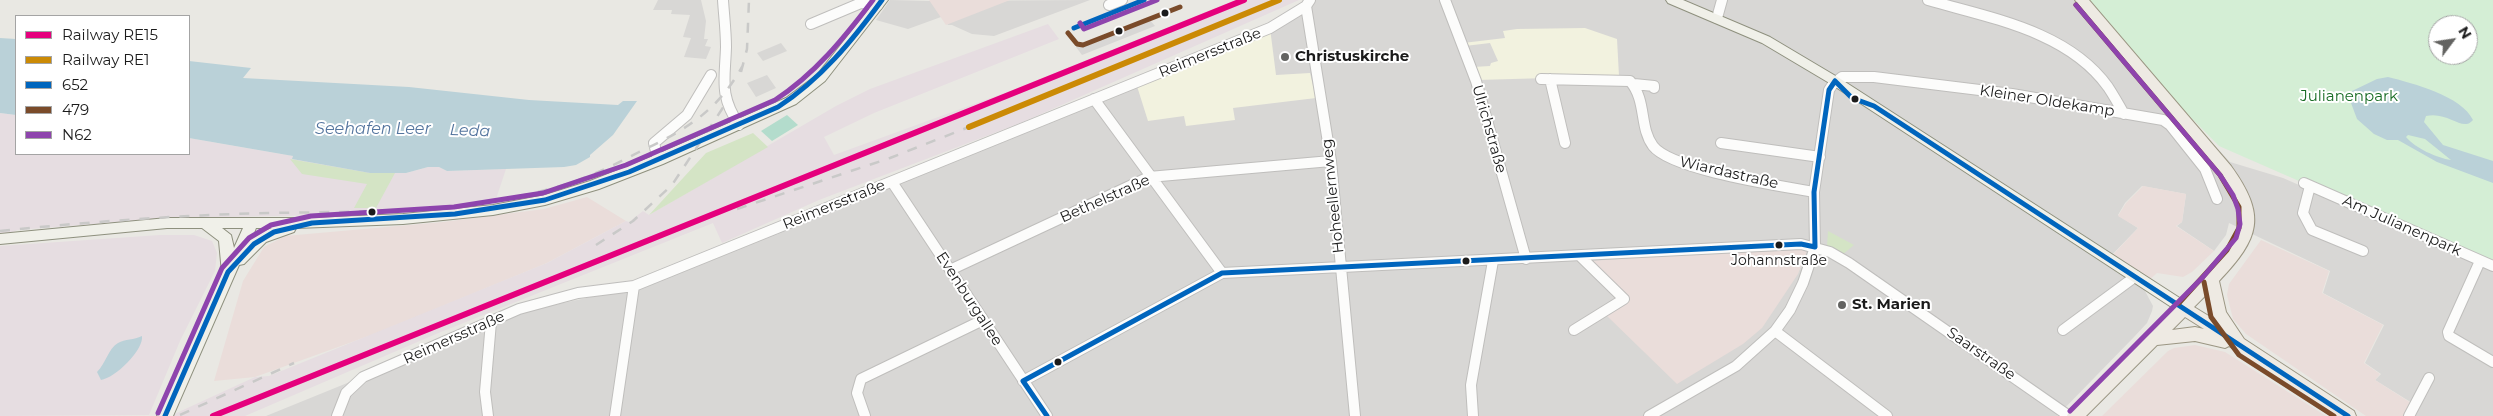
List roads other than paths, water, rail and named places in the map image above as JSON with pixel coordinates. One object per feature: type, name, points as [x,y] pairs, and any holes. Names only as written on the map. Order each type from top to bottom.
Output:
[{"type":"main road","points":[[1672,0],[1766,40],[1835,81],[2348,416]]},
{"type":"main road","points":[[2076,416],[2211,280],[2240,245],[2245,234],[2248,217],[2239,191],[2226,170],[2082,0]]},
{"type":"main road","points":[[0,239],[136,226],[204,223],[312,223],[403,219],[519,206],[585,188],[658,160],[778,107],[808,89],[827,71],[880,2]]},
{"type":"main road","points":[[204,223],[226,239],[228,272]]},
{"type":"main road","points":[[166,413],[228,272],[252,223]]},
{"type":"main road","points":[[228,272],[261,238],[274,232],[312,223]]},
{"type":"main road","points":[[2211,280],[2218,314],[2244,349]]},
{"type":"main road","points":[[2154,338],[2194,334],[2216,338],[2244,349]]},
{"type":"street","points":[[723,0],[726,52],[723,91],[726,103],[739,124]]},
{"type":"street","points":[[1109,5],[1122,0]]},
{"type":"street","name":"Ulrichstraße","points":[[1446,0],[1476,81],[1526,259]]},
{"type":"street","points":[[1716,18],[1722,0]]},
{"type":"street","points":[[1928,0],[2021,28],[2061,44],[2100,75],[2110,87],[2124,114]]},
{"type":"street","points":[[811,24],[861,3],[880,2]]},
{"type":"street","name":"Reimersstraße","points":[[337,416],[342,398],[350,385],[362,377],[508,313],[553,299],[634,286],[1270,28],[1308,3]]},
{"type":"street","name":"Hoheellernweg","points":[[1308,3],[1331,161],[1355,416]]},
{"type":"street","points":[[658,160],[654,143],[676,126],[689,112],[703,92],[711,74]]},
{"type":"street","name":"Kleiner Oldekamp","points":[[1835,81],[1847,75],[1874,77],[2012,94],[2163,120],[2170,125],[2216,187],[2217,199]]},
{"type":"street","points":[[1565,143],[1546,79],[1624,80],[1634,84],[1654,86],[1654,88]]},
{"type":"street","points":[[1649,416],[1736,366],[1774,331],[1790,310],[1803,283],[1814,247],[1814,192],[1828,90],[1835,81]]},
{"type":"street","name":"Wiardastraße","points":[[1634,84],[1653,145],[1664,155],[1692,166],[1814,192]]},
{"type":"street","points":[[1094,99],[1149,177],[1222,274]]},
{"type":"street","points":[[1721,143],[1820,157]]},
{"type":"street","name":"Bethelstraße","points":[[950,270],[1149,177],[1331,161]]},
{"type":"street","name":"Evenburgallee","points":[[892,182],[1047,416]]},
{"type":"street","name":"Am Julianenpark","points":[[2363,251],[2312,230],[2306,220],[2303,208],[2307,185],[2493,266]]},
{"type":"street","points":[[1023,381],[1222,274],[1340,266],[1581,257],[1801,244],[1814,247]]},
{"type":"street","name":"Saarstraße","points":[[1814,247],[1830,252],[1849,263],[2070,416]]},
{"type":"street","points":[[1574,330],[1624,299],[1581,257]]},
{"type":"street","points":[[1473,416],[1471,385],[1493,261]]},
{"type":"street","points":[[2480,261],[2448,332],[2449,336],[2493,362]]},
{"type":"street","points":[[2063,330],[2136,276]]},
{"type":"street","points":[[616,416],[634,286]]},
{"type":"street","points":[[865,416],[856,396],[856,387],[861,379],[983,320]]},
{"type":"street","points":[[488,416],[485,392],[491,322]]},
{"type":"street","points":[[1774,331],[1887,416]]},
{"type":"street","points":[[2409,416],[2429,378]]},
{"type":"water","points":[[0,38],[15,39],[15,115],[0,113]]},
{"type":"water","name":"Seehafen Leer","points":[[190,61],[251,68],[243,78],[409,87],[529,100],[618,105],[623,101],[637,101],[613,135],[590,157],[576,165],[564,167],[447,171],[439,167],[428,167],[406,173],[370,173],[292,159],[293,156],[190,138]]},
{"type":"water","points":[[2388,77],[2423,87],[2448,97],[2467,112],[2473,120],[2467,124],[2433,115],[2426,116],[2424,122],[2443,145],[2493,161],[2493,183],[2437,162],[2398,140],[2387,140],[2374,134],[2357,119],[2351,103],[2352,91],[2377,79]],"holes":[[[2408,135],[2425,139],[2451,160],[2427,152],[2406,137]]]},
{"type":"water","points":[[142,336],[134,356],[121,369],[101,380],[97,372],[103,365],[109,352],[121,342]]},
{"type":"railway","points":[[743,65],[747,49],[749,0]]},
{"type":"railway","points":[[0,231],[175,217],[401,210],[485,202],[526,195],[586,177],[672,136],[712,107],[723,95],[743,65]]},
{"type":"railway","points":[[741,72],[743,65]]},
{"type":"railway","points":[[596,245],[633,221],[672,185],[726,103]]},
{"type":"railway","points":[[737,209],[890,158],[969,127]]},
{"type":"railway","points":[[180,415],[294,363]]},
{"type":"rail line","name":"RE15","points":[[213,416],[1244,0]]},
{"type":"rail line","name":"RE1","points":[[969,127],[1279,0]]},
{"type":"place","name":"Christuskirche","points":[[1285,57]]},
{"type":"place","name":"Johannstraße","points":[[1779,245]]},
{"type":"place","name":"St. Marien","points":[[1842,305]]},
{"type":"park label","name":"Julianenpark","points":[[2349,97]]},
{"type":"water label","name":"Leda","points":[[470,131]]}]
